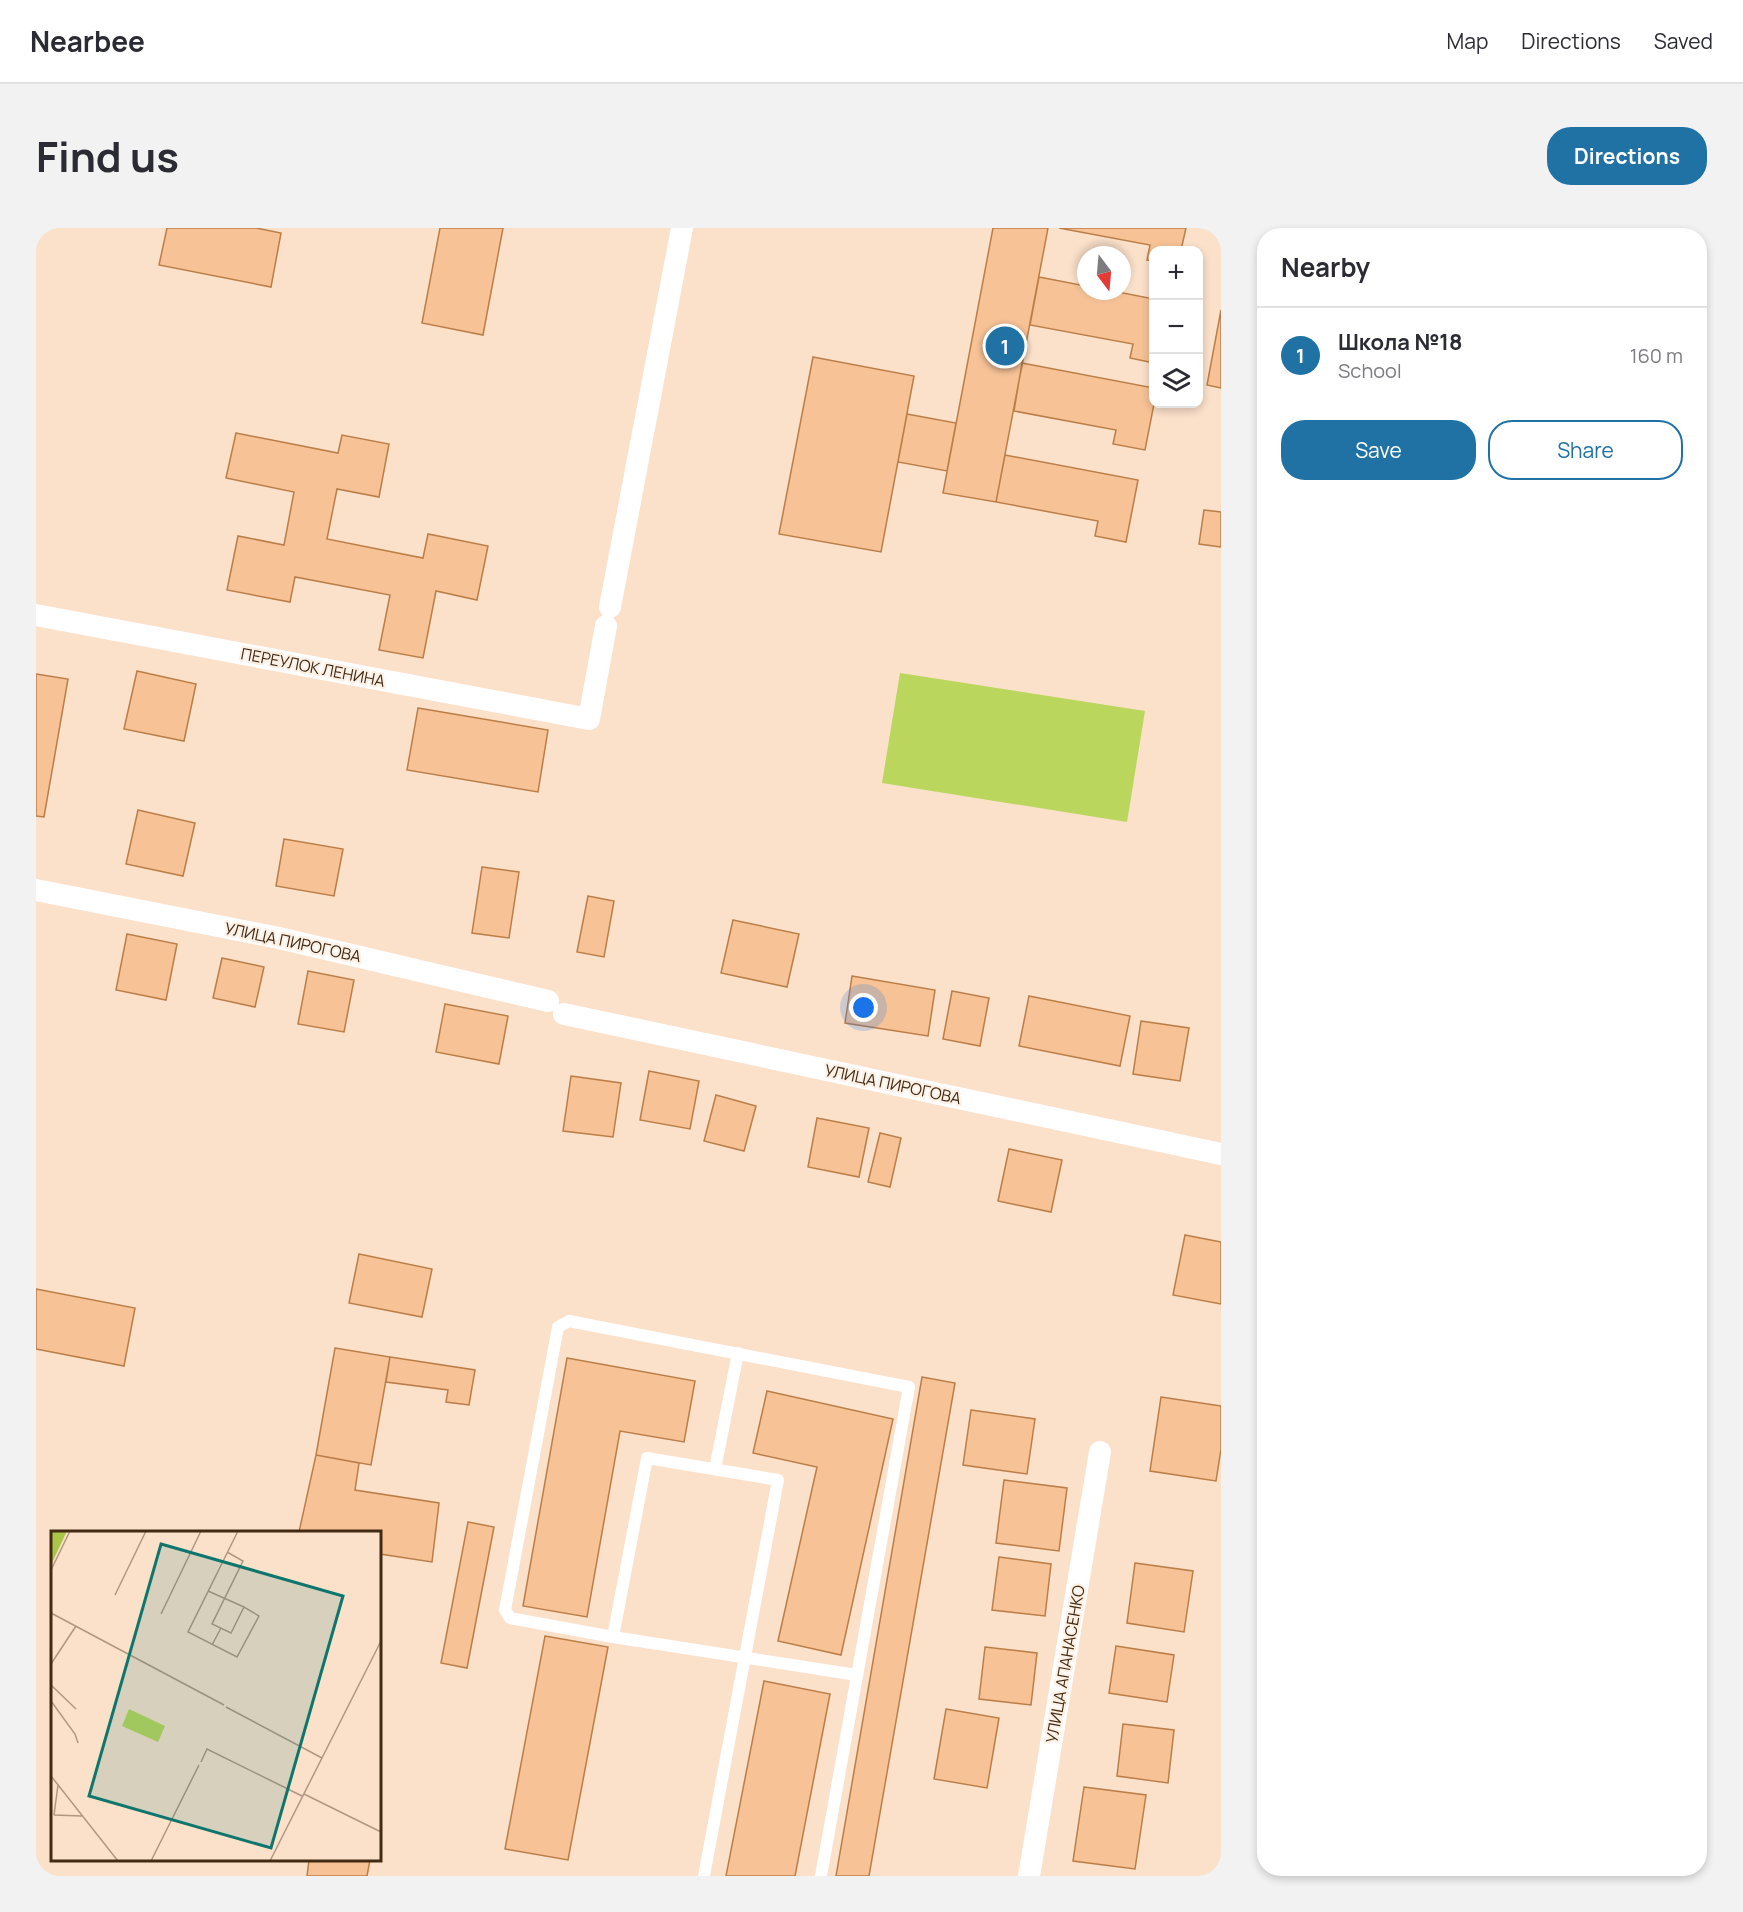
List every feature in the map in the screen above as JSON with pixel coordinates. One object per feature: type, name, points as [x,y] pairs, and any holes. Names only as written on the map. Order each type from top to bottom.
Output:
[{"type":"street","name":"ПЕРЕУЛОК ЛЕНИНА","points":[[36,615],[589,719],[682,228]]},
{"type":"street","name":"УЛИЦА ПИРОГОВА","points":[[36,890],[279,938],[556,1007],[1221,1154]]},
{"type":"street","name":"УЛИЦА АПАНАСЕНКО","points":[[1029,1876],[1100,1452]]},
{"type":"lane","points":[[821,1876],[909,1387],[569,1321],[558,1327],[505,1610],[510,1618],[613,1637],[857,1675]]},
{"type":"lane","points":[[716,1469],[738,1353]]},
{"type":"lane","points":[[613,1637],[647,1458],[778,1480],[704,1876]]},
{"type":"green space","points":[[900,673],[1145,711],[1127,822],[882,783]]},
{"type":"building","points":[[167,228],[256,228],[281,233],[271,287],[159,265]]},
{"type":"building","points":[[440,228],[503,228],[483,335],[422,323]]},
{"type":"building","points":[[993,228],[1048,228],[996,502],[943,493]]},
{"type":"building","points":[[1059,228],[1186,228],[1182,246],[1150,245]]},
{"type":"building","points":[[1039,277],[1077,284],[1077,300],[1131,300],[1131,295],[1149,298],[1149,362],[1130,358],[1133,344],[1030,325]]},
{"type":"building","points":[[1221,310],[1221,388],[1207,385]]},
{"type":"building","points":[[813,357],[914,376],[881,552],[779,534]]},
{"type":"building","points":[[1022,363],[1149,387],[1149,408],[1153,408],[1145,450],[1113,444],[1116,430],[1014,411]]},
{"type":"building","points":[[907,414],[956,423],[947,471],[898,462]]},
{"type":"building","points":[[236,433],[338,453],[342,435],[389,444],[379,497],[337,489],[327,539],[423,558],[428,534],[488,546],[477,600],[436,591],[423,658],[379,650],[390,595],[295,577],[290,602],[227,590],[238,536],[284,545],[294,492],[226,478]]},
{"type":"building","points":[[1005,455],[1138,480],[1126,542],[1095,536],[1098,521],[996,502]]},
{"type":"building","points":[[1204,510],[1221,512],[1221,547],[1199,544]]},
{"type":"building","points":[[137,671],[196,684],[184,741],[124,729]]},
{"type":"building","points":[[36,674],[68,679],[44,817],[36,816]]},
{"type":"building","points":[[418,708],[548,730],[538,792],[407,770]]},
{"type":"building","points":[[138,810],[195,823],[183,876],[126,864]]},
{"type":"building","points":[[284,839],[343,849],[334,896],[276,886]]},
{"type":"building","points":[[482,867],[519,872],[509,938],[472,933]]},
{"type":"building","points":[[588,896],[614,901],[604,957],[577,952]]},
{"type":"building","points":[[733,920],[799,934],[787,987],[721,973]]},
{"type":"building","points":[[127,934],[177,944],[166,1000],[116,990]]},
{"type":"building","points":[[222,958],[264,967],[255,1007],[213,998]]},
{"type":"building","points":[[308,971],[354,980],[344,1032],[298,1024]]},
{"type":"building","points":[[852,976],[935,990],[928,1036],[845,1023]]},
{"type":"building","points":[[952,991],[989,998],[980,1046],[943,1039]]},
{"type":"building","points":[[1029,996],[1130,1016],[1120,1066],[1019,1046]]},
{"type":"building","points":[[445,1004],[508,1016],[499,1064],[436,1052]]},
{"type":"building","points":[[1141,1021],[1189,1028],[1180,1081],[1133,1074]]},
{"type":"building","points":[[649,1071],[699,1081],[690,1129],[640,1120]]},
{"type":"building","points":[[571,1076],[621,1083],[613,1137],[563,1131]]},
{"type":"building","points":[[716,1095],[756,1106],[744,1151],[704,1141]]},
{"type":"building","points":[[817,1118],[869,1128],[859,1177],[808,1167]]},
{"type":"building","points":[[880,1133],[901,1138],[890,1187],[868,1182]]},
{"type":"building","points":[[1009,1149],[1062,1160],[1051,1212],[998,1201]]},
{"type":"building","points":[[1185,1235],[1221,1242],[1221,1304],[1173,1295]]},
{"type":"building","points":[[359,1254],[432,1269],[422,1317],[349,1303]]},
{"type":"building","points":[[36,1289],[135,1308],[124,1366],[36,1349]]},
{"type":"building","points":[[335,1348],[390,1357],[371,1465],[316,1455]]},
{"type":"building","points":[[390,1357],[475,1370],[469,1405],[446,1402],[448,1390],[386,1382]]},
{"type":"building","points":[[567,1358],[695,1381],[684,1442],[620,1431],[587,1617],[523,1606]]},
{"type":"building","points":[[922,1377],[955,1383],[869,1876],[836,1876]]},
{"type":"building","points":[[767,1391],[893,1419],[841,1655],[778,1641],[817,1467],[753,1453]]},
{"type":"building","points":[[1161,1397],[1221,1406],[1221,1449],[1216,1481],[1150,1471]]},
{"type":"building","points":[[971,1410],[1035,1419],[1027,1474],[963,1465]]},
{"type":"building","points":[[316,1455],[359,1463],[355,1490],[439,1503],[432,1562],[381,1554],[381,1531],[299,1531]]},
{"type":"building","points":[[1004,1480],[1067,1488],[1059,1551],[996,1543]]},
{"type":"building","points":[[468,1522],[494,1527],[467,1668],[441,1663]]},
{"type":"building","points":[[999,1557],[1051,1564],[1045,1616],[992,1610]]},
{"type":"building","points":[[1135,1563],[1193,1571],[1184,1632],[1127,1623]]},
{"type":"building","points":[[545,1636],[608,1647],[568,1860],[505,1849]]},
{"type":"building","points":[[1116,1646],[1174,1655],[1167,1702],[1109,1693]]},
{"type":"building","points":[[985,1647],[1037,1653],[1031,1705],[979,1699]]},
{"type":"building","points":[[764,1681],[830,1694],[795,1876],[726,1876]]},
{"type":"building","points":[[946,1709],[999,1718],[987,1788],[934,1779]]},
{"type":"building","points":[[1123,1724],[1174,1730],[1168,1783],[1117,1776]]},
{"type":"building","points":[[1084,1787],[1146,1795],[1135,1869],[1073,1861]]},
{"type":"building","points":[[309,1861],[370,1861],[367,1876],[307,1876]]},
{"type":"place","name":"Школа №18","points":[[1005,346]]}]
